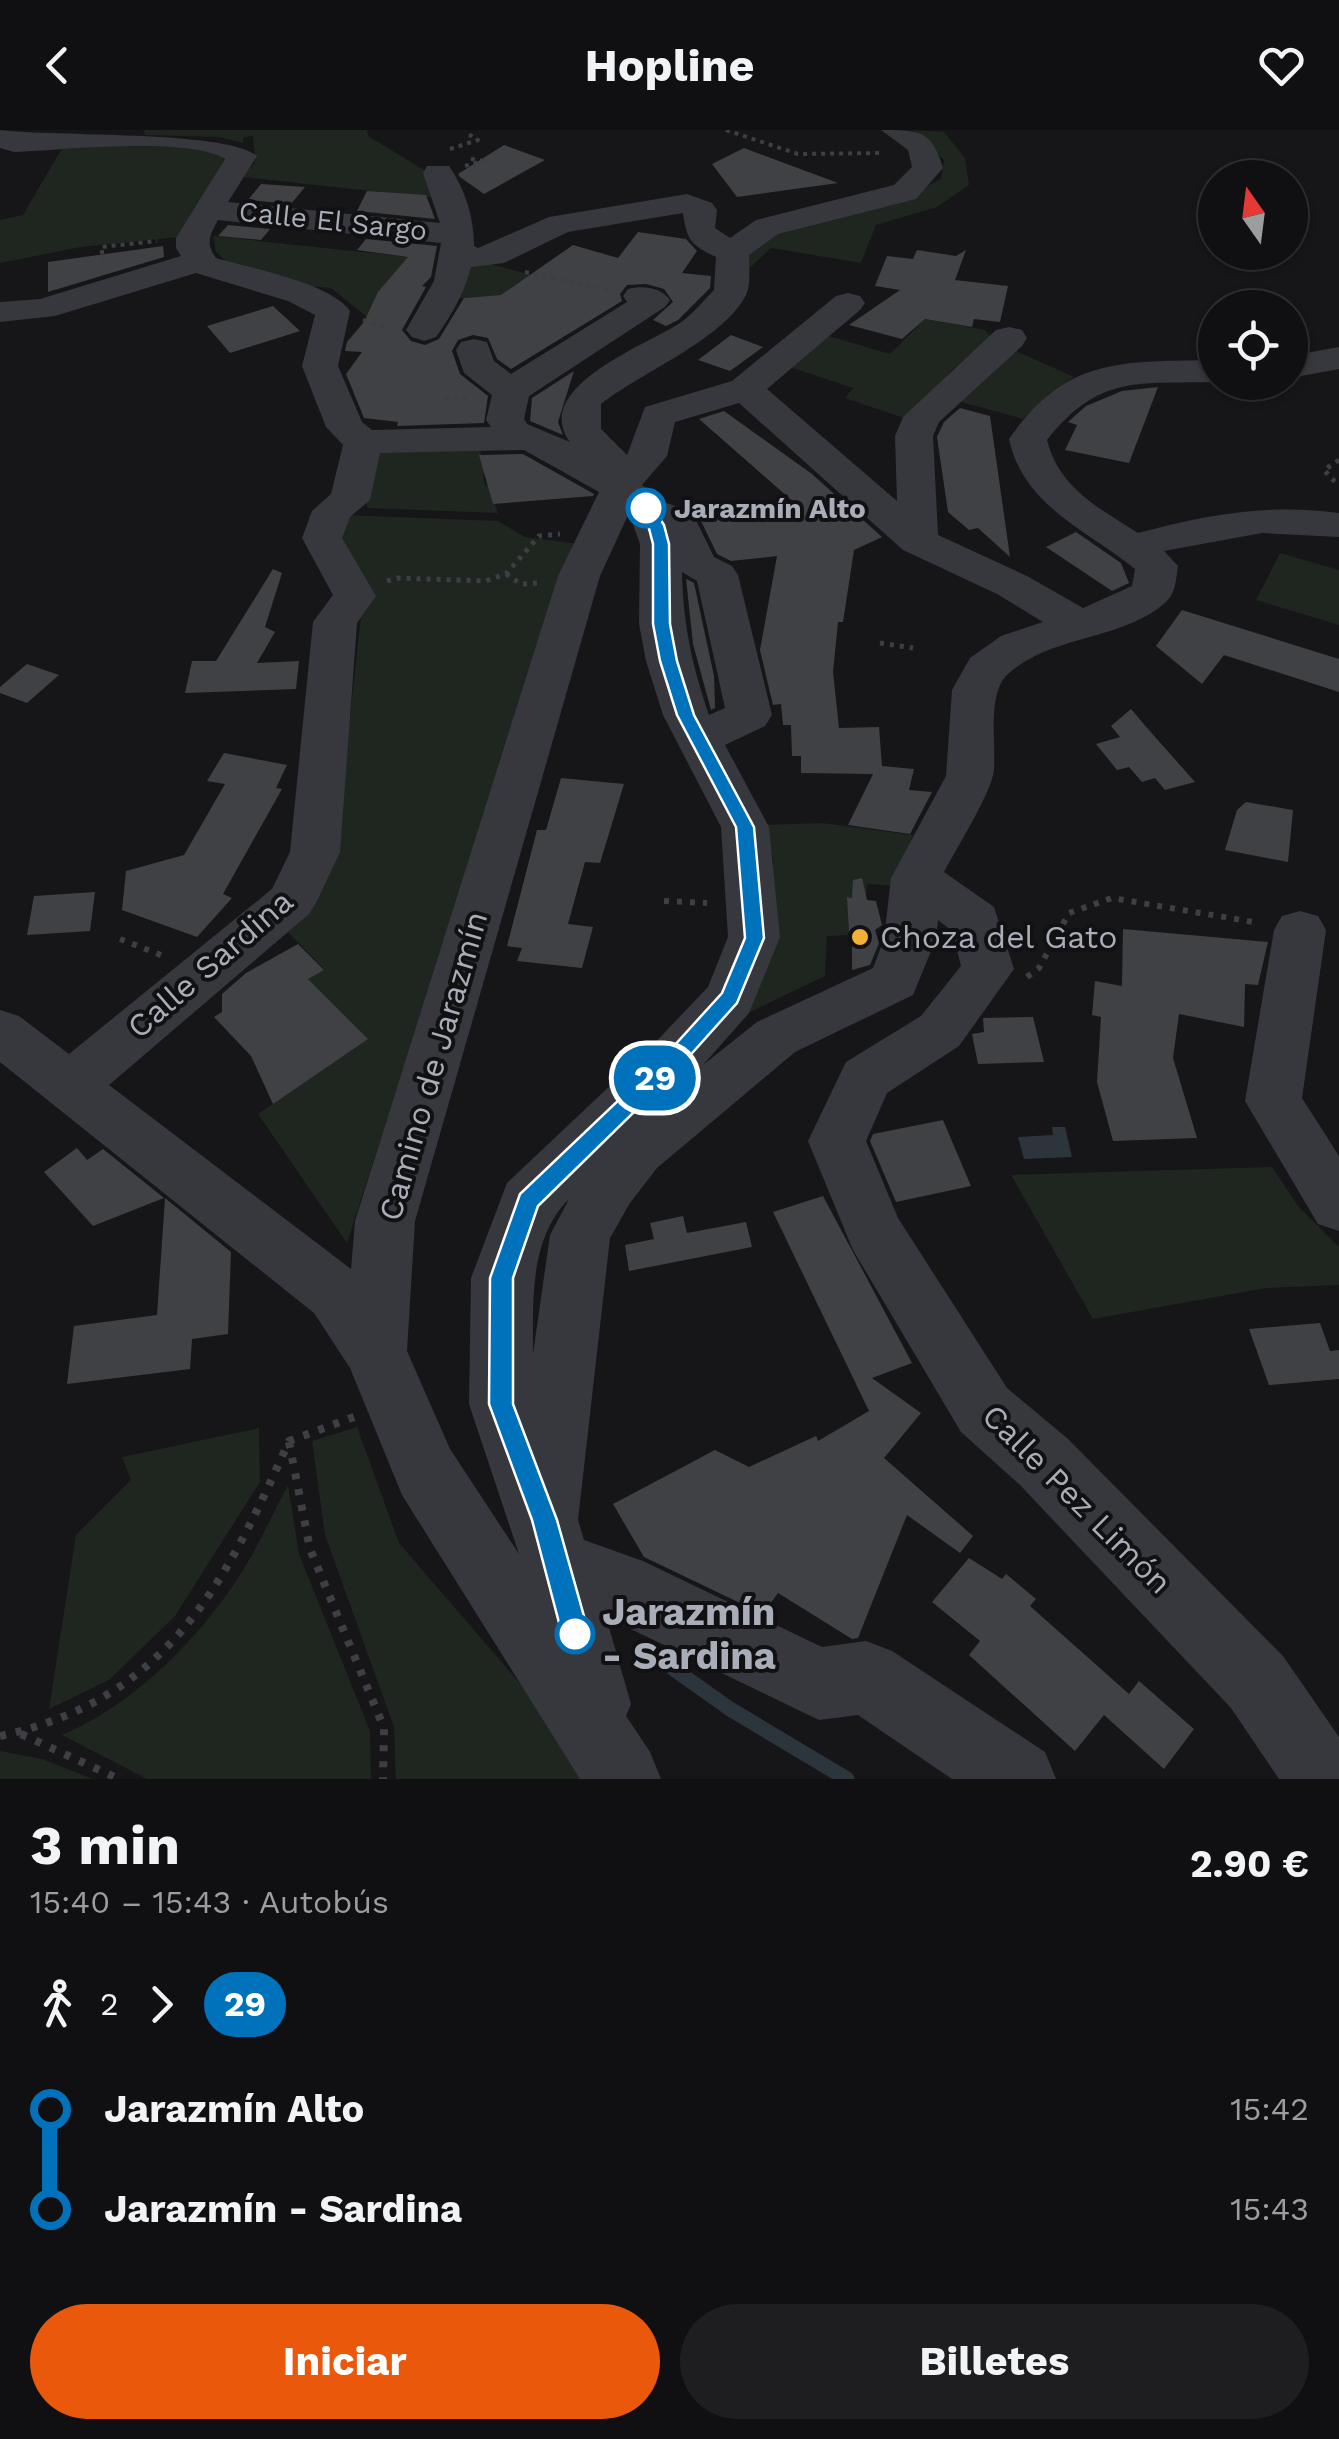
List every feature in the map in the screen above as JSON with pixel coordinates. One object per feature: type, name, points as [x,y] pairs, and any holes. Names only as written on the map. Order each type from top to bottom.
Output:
[{"type":"street","points":[[0,138],[14,143],[140,138],[219,142],[242,156],[200,236],[43,309],[0,312]]},
{"type":"street","points":[[614,1764],[550,1543],[501,1404],[502,1278],[528,1200],[670,1064],[730,998],[754,938],[745,827],[686,715],[668,661],[662,624],[661,544],[656,525],[582,432],[582,401],[611,378],[696,328],[731,292],[733,252],[766,227],[906,192],[928,168],[909,138]]},
{"type":"street","points":[[424,330],[428,316],[443,299],[458,243],[452,196],[438,173]]},
{"type":"street","name":"Calle El Sargo","points":[[200,236],[458,243],[476,258],[492,256],[560,224],[687,203],[702,210],[698,230],[709,241],[733,252]]},
{"type":"street","points":[[200,236],[333,311],[320,366],[346,427],[363,442],[527,438]]},
{"type":"street","points":[[493,396],[608,332],[647,298],[714,310]]},
{"type":"street","points":[[848,303],[745,389],[918,541],[1012,585],[1076,622]]},
{"type":"street","points":[[918,541],[914,436],[922,417],[1009,338]]},
{"type":"street","points":[[474,350],[477,365],[514,432],[552,446],[678,521],[696,564],[717,575],[749,716],[699,738]]},
{"type":"street","points":[[1308,364],[1339,358]]},
{"type":"street","points":[[550,1543],[580,1234],[609,1185],[637,1150],[776,1037],[894,981],[910,938],[916,878],[970,776],[975,690],[986,668],[1017,646],[1076,622],[1126,608],[1152,592],[1157,566],[1136,546],[1083,514],[1050,487],[1030,460],[1028,440],[1059,402],[1083,386],[1109,378],[1198,373]]},
{"type":"street","name":"Camino de Jarazmín","points":[[614,1764],[426,1472],[386,1376],[385,1221],[579,576],[596,540],[630,491],[648,456],[658,416],[745,389]]},
{"type":"street","points":[[355,596],[322,538],[332,511],[350,500],[363,442]]},
{"type":"street","points":[[1136,546],[1218,526],[1268,519],[1339,524]]},
{"type":"street","name":"Calle Sardina","points":[[68,1086],[292,901],[314,852],[335,622],[355,596]]},
{"type":"street","name":"Calle Pez Limón","points":[[916,878],[976,921],[988,969],[940,1031],[866,1078],[837,1140],[874,1232],[984,1410],[1044,1462],[1258,1682],[1323,1779]]},
{"type":"street","points":[[1300,930],[1273,1101],[1339,1206]]},
{"type":"street","points":[[0,1031],[336,1294],[386,1376]]},
{"type":"street","points":[[550,1543],[618,1586],[819,1684],[866,1678],[1018,1779]]},
{"type":"path","points":[[726,130],[798,154],[829,157],[909,138]]},
{"type":"path","points":[[101,247],[200,236]]},
{"type":"path","points":[[546,277],[647,298]]},
{"type":"path","points":[[333,311],[394,330],[424,330]]},
{"type":"path","points":[[445,398],[493,396]]},
{"type":"path","points":[[1339,460],[1324,470],[1339,486]]},
{"type":"path","points":[[355,596],[397,578],[485,581],[506,574],[539,536],[564,534],[596,540]]},
{"type":"path","points":[[880,643],[913,648]]},
{"type":"path","points":[[966,997],[994,1004],[1038,968],[1069,913],[1112,898],[1300,930]]},
{"type":"path","points":[[0,1736],[87,1712],[171,1647],[234,1560],[289,1442],[386,1376]]},
{"type":"path","points":[[289,1442],[310,1549],[384,1728],[383,1779]]},
{"type":"path","points":[[20,1733],[119,1779]]},
{"type":"shaded area","points":[[144,130],[367,130],[368,136],[431,174],[445,199],[242,177],[255,162],[253,136],[243,137],[243,143],[220,137],[145,135]]},
{"type":"shaded area","points":[[912,130],[944,132],[965,158],[969,185],[937,207],[876,225],[861,263],[771,248],[740,277],[747,258],[761,243],[780,232],[891,203],[941,179],[944,160]]},
{"type":"shaded area","points":[[65,143],[216,147],[224,161],[179,237],[81,247],[0,263],[0,220],[23,215]]},
{"type":"shaded area","points":[[213,236],[409,257],[367,317],[331,288],[309,286],[226,261],[216,252]]},
{"type":"shaded area","points":[[484,262],[546,279],[535,293],[448,299],[462,263]]},
{"type":"shaded area","points":[[925,319],[985,330],[992,338],[952,370],[907,419],[845,398],[853,388],[790,367],[829,336],[890,354]]},
{"type":"shaded area","points":[[1014,350],[1074,377],[1047,395],[1023,419],[958,401]]},
{"type":"shaded area","points":[[478,445],[488,473],[483,474],[485,485],[498,513],[368,508],[361,487],[368,446]]},
{"type":"shaded area","points":[[344,515],[498,521],[525,537],[580,544],[564,571],[347,1243],[258,1114],[367,1039],[308,979],[324,969],[282,926],[339,813],[363,600],[340,558]]},
{"type":"shaded area","points":[[1280,553],[1339,570],[1339,625],[1256,600]]},
{"type":"shaded area","points":[[822,823],[913,835],[895,886],[867,884],[866,900],[848,897],[849,935],[827,936],[825,976],[725,1024],[773,935],[773,858],[764,825]]},
{"type":"shaded area","points":[[1052,1127],[1065,1127],[1072,1157],[1024,1159],[1018,1137],[1053,1135]]},
{"type":"shaded area","points":[[1272,1167],[1298,1206],[1339,1247],[1339,1285],[1266,1288],[1093,1319],[1011,1175]]},
{"type":"shaded area","points":[[357,1427],[399,1543],[537,1703],[581,1779],[396,1779],[394,1727],[325,1535],[312,1441]]},
{"type":"shaded area","points":[[259,1428],[260,1482],[175,1616],[109,1680],[49,1709],[76,1535],[131,1480],[122,1457]]},
{"type":"shaded area","points":[[288,1485],[299,1554],[370,1731],[371,1779],[147,1779],[62,1735],[114,1706],[184,1646],[240,1575]]},
{"type":"shaded area","points":[[0,1751],[42,1759],[93,1779],[0,1779]]},
{"type":"building","points":[[504,145],[545,160],[484,194],[460,177],[458,174]]},
{"type":"building","points":[[744,148],[838,183],[737,197],[712,164]]},
{"type":"building","points":[[261,184],[305,187],[291,204],[248,200]]},
{"type":"building","points":[[367,191],[426,195],[435,219],[357,211]]},
{"type":"building","points":[[228,225],[270,229],[261,240],[218,236]]},
{"type":"building","points":[[638,232],[686,239],[697,251],[682,273],[711,276],[710,288],[678,320],[666,326],[653,320],[673,302],[664,289],[646,284],[627,285],[620,294],[622,301],[511,369],[497,359],[488,338],[473,335],[458,340],[452,351],[460,374],[488,396],[484,423],[397,426],[398,422],[364,418],[346,374],[362,352],[345,351],[347,342],[364,322],[378,292],[408,257],[357,250],[366,239],[437,246],[431,277],[422,286],[426,287],[402,330],[411,341],[425,345],[439,339],[464,298],[501,295],[573,245],[618,258]]},
{"type":"building","points":[[163,246],[164,257],[48,292],[48,262]]},
{"type":"building","points":[[917,250],[956,256],[966,250],[955,280],[1008,286],[1000,322],[974,319],[972,327],[925,319],[902,339],[849,325],[900,290],[875,286],[887,256],[913,259]]},
{"type":"building","points":[[273,306],[300,331],[230,353],[207,326]]},
{"type":"building","points":[[731,335],[763,347],[730,371],[698,360]]},
{"type":"building","points":[[574,371],[558,422],[563,435],[530,421],[532,398]]},
{"type":"building","points":[[1158,387],[1129,463],[1065,450],[1077,425],[1068,422],[1086,406],[1122,391]]},
{"type":"building","points":[[960,408],[990,416],[1010,557],[978,528],[969,530],[948,512],[937,437],[944,422]]},
{"type":"building","points":[[724,411],[812,474],[882,537],[854,550],[843,622],[838,622],[833,672],[839,728],[879,727],[882,766],[914,769],[909,790],[932,792],[910,834],[848,825],[873,774],[801,773],[801,756],[792,756],[791,725],[783,725],[781,704],[773,705],[760,650],[777,556],[731,561],[717,554],[699,517],[797,505],[699,419]]},
{"type":"building","points":[[523,454],[593,496],[493,504],[479,455]]},
{"type":"building","points":[[1076,532],[1121,563],[1129,583],[1112,591],[1046,547]]},
{"type":"building","points":[[273,569],[282,573],[265,627],[275,632],[257,663],[299,661],[296,689],[185,693],[192,661],[216,661]]},
{"type":"building","points":[[686,579],[694,583],[714,676],[715,708],[711,710],[693,644]]},
{"type":"building","points":[[1182,610],[1339,659],[1339,692],[1224,655],[1202,684],[1156,646]]},
{"type":"building","points":[[27,664],[59,675],[27,703],[0,693],[0,687]]},
{"type":"building","points":[[1131,709],[1195,782],[1165,790],[1155,778],[1142,782],[1129,767],[1117,770],[1096,744],[1120,737],[1111,726]]},
{"type":"building","points":[[224,753],[287,765],[276,788],[282,789],[223,894],[232,898],[197,937],[122,910],[126,871],[184,855],[225,784],[207,781]]},
{"type":"building","points":[[561,778],[624,784],[600,863],[585,862],[568,924],[593,927],[582,968],[517,961],[522,948],[507,946],[537,830],[546,830]]},
{"type":"building","points":[[1246,802],[1293,810],[1288,862],[1225,850],[1237,810]]},
{"type":"building","points":[[862,878],[867,900],[876,901],[882,925],[875,930],[879,943],[870,965],[852,970],[847,897],[852,898],[853,880]]},
{"type":"building","points":[[95,892],[90,931],[27,935],[34,896]]},
{"type":"building","points":[[1123,929],[1268,942],[1258,985],[1245,984],[1244,1027],[1179,1014],[1173,1058],[1197,1138],[1113,1141],[1097,1082],[1101,1017],[1092,1015],[1095,981],[1122,986]]},
{"type":"building","points":[[298,944],[324,970],[308,979],[368,1039],[273,1104],[251,1056],[214,1017],[222,1012],[222,994],[246,973]]},
{"type":"building","points":[[1033,1017],[1044,1062],[978,1064],[972,1034],[984,1032],[983,1018]]},
{"type":"building","points":[[943,1120],[971,1186],[896,1202],[870,1141],[873,1134]]},
{"type":"building","points":[[77,1148],[87,1160],[103,1149],[164,1198],[93,1226],[44,1172]]},
{"type":"building","points":[[823,1196],[912,1363],[872,1378],[921,1413],[884,1458],[973,1536],[960,1553],[907,1515],[858,1638],[852,1639],[778,1593],[763,1614],[644,1557],[613,1504],[715,1450],[749,1467],[816,1436],[818,1441],[869,1411],[773,1212]]},
{"type":"building","points":[[165,1198],[231,1252],[228,1334],[192,1339],[190,1369],[67,1384],[74,1326],[157,1315]]},
{"type":"building","points":[[683,1216],[687,1233],[746,1222],[752,1247],[629,1271],[625,1245],[654,1239],[650,1223]]},
{"type":"building","points":[[1320,1323],[1330,1351],[1339,1350],[1339,1379],[1269,1385],[1249,1329]]},
{"type":"building","points":[[969,1558],[1002,1579],[1006,1574],[1036,1599],[1030,1606],[1129,1694],[1139,1681],[1194,1729],[1164,1769],[1104,1715],[1075,1751],[969,1655],[980,1641],[932,1602]]},
{"type":"waterway","points":[[651,1653],[730,1709],[847,1779]]},
{"type":"bus line","name":"29","points":[[575,1634],[544,1520],[501,1404],[502,1278],[528,1200],[670,1064],[730,998],[754,938],[745,827],[686,715],[668,661],[662,624],[661,544],[646,508]]},
{"type":"place","name":"Jarazmín Alto","points":[[646,508]]},
{"type":"place","name":"Choza del Gato","points":[[860,937]]},
{"type":"place","name":"Jarazmín - Sardina","points":[[575,1634]]}]
